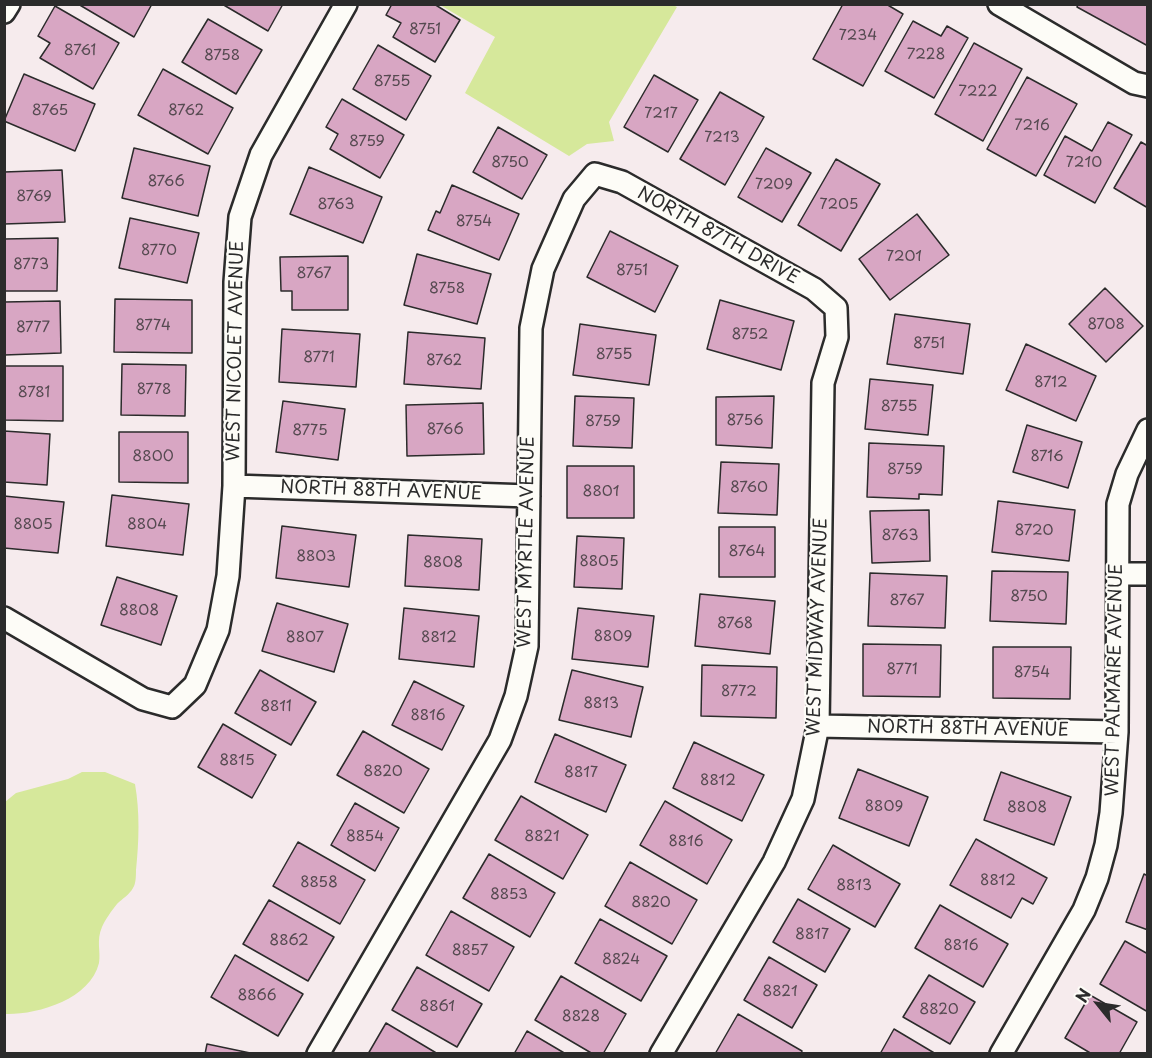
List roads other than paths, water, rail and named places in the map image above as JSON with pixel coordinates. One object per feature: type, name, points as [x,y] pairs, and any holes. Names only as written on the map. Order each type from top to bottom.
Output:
[{"type":"street","points":[[4,12],[9,4]]},
{"type":"street","name":"WEST NICOLET AVENUE","points":[[4,618],[143,699],[172,707],[195,686],[218,630],[228,576],[234,486],[235,282],[240,217],[261,155],[346,4]]},
{"type":"street","points":[[999,4],[1134,83],[1148,86]]},
{"type":"street","name":"NORTH 87TH DRIVE","points":[[595,174],[622,182],[633,188],[814,289],[836,308]]},
{"type":"street","name":"WEST MYRTLE AVENUE","points":[[318,1053],[500,740],[516,696],[527,646],[531,328],[543,269],[574,199],[595,174]]},
{"type":"street","name":"WEST MIDWAY AVENUE","points":[[662,1053],[774,862],[803,799],[818,726],[823,383],[837,337],[836,308]]},
{"type":"street","name":"WEST PALMAIRE AVENUE","points":[[1001,1053],[1073,929],[1097,878],[1106,845],[1112,813],[1117,732],[1118,504],[1131,465],[1148,430]]},
{"type":"street","name":"NORTH 88TH AVENUE","points":[[234,486],[529,496]]},
{"type":"street","points":[[1118,574],[1148,574]]},
{"type":"street","name":"NORTH 88TH AVENUE","points":[[818,726],[1117,732]]}]
